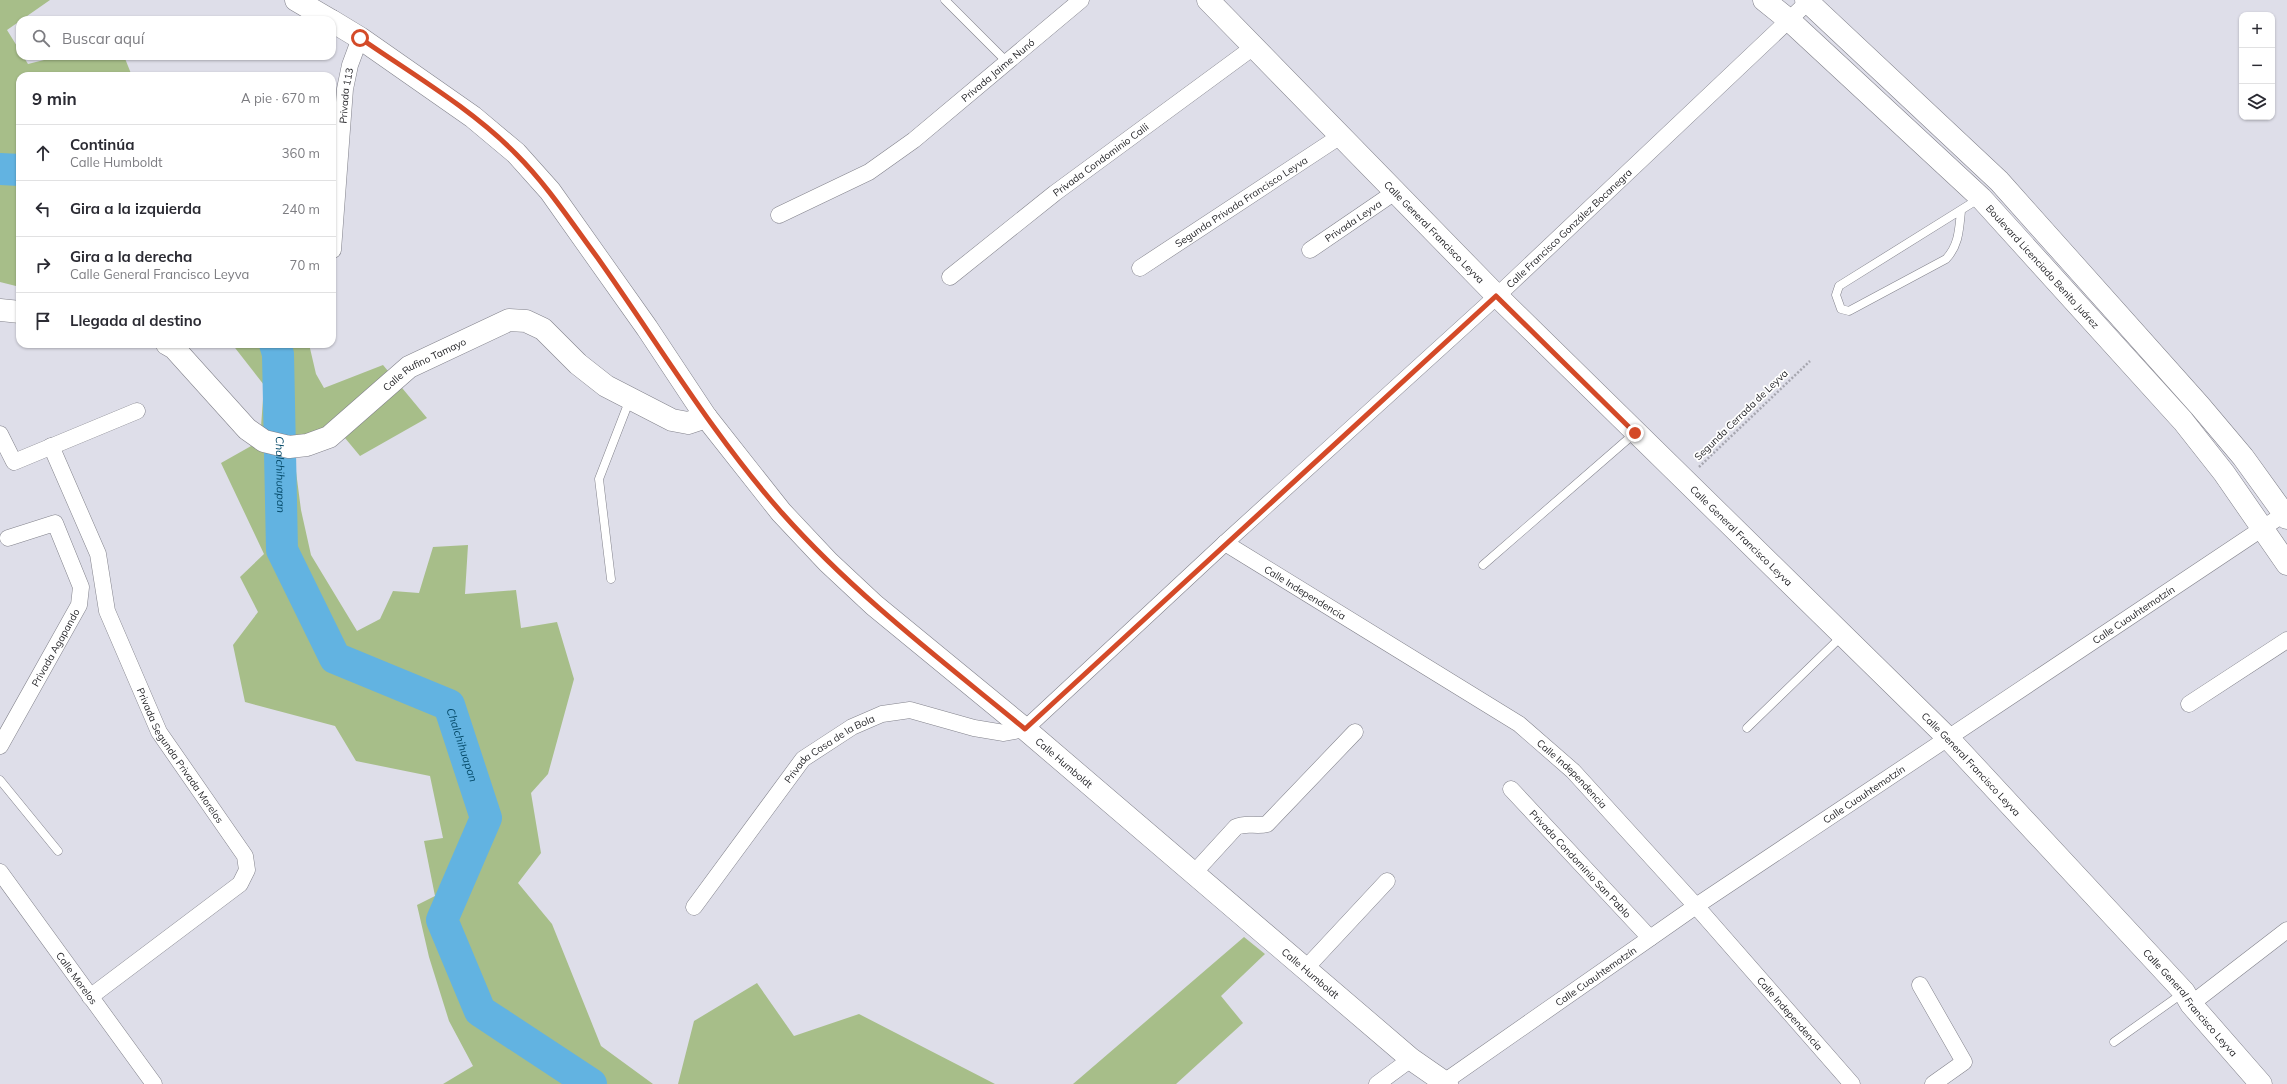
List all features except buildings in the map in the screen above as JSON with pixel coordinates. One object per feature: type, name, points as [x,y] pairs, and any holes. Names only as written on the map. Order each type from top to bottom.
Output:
[{"type":"street","name":"Calle Humboldt","points":[[297,0],[323,16]]},
{"type":"street","name":"Privada Jaime Nunó","points":[[779,215],[869,172],[914,140],[1081,0]]},
{"type":"street","name":"Calle General Francisco Leyva","points":[[1208,0],[1342,135],[1496,296],[1948,738],[2187,998],[2261,1084]]},
{"type":"street","name":"Boulevard Licenciado Benito Juárez","points":[[1764,0],[1790,20],[1981,198],[2183,421],[2224,473],[2287,564]]},
{"type":"street","name":"Calle Francisco González Bocanegra","points":[[1025,729],[1225,543],[1496,296],[1790,20],[1808,1]]},
{"type":"street","points":[[1808,1],[1999,181],[2200,406],[2243,457],[2286,515]]},
{"type":"street","name":"Calle Humboldt","points":[[336,24],[360,38],[473,117],[516,153],[550,191],[647,328],[706,417],[781,512],[828,562],[874,605],[1025,729],[1411,1059],[1446,1083]]},
{"type":"street","name":"Privada 113","points":[[336,221],[345,89],[350,65],[360,38]]},
{"type":"street","name":"Privada Condominio Calli","points":[[950,277],[1055,193],[1255,46]]},
{"type":"street","name":"Segunda Privada Francisco Leyva","points":[[1140,268],[1342,135]]},
{"type":"street","name":"Privada Leyva","points":[[1310,250],[1395,192]]},
{"type":"street","points":[[0,310],[16,312]]},
{"type":"street","name":"Calle Rufino Tamayo","points":[[174,348],[247,429],[264,441],[289,447],[307,445],[329,437],[409,367],[508,320],[526,321],[543,329],[578,364],[606,386],[672,420],[688,423],[706,417]]},
{"type":"street","points":[[0,434],[14,462],[137,411]]},
{"type":"street","name":"Privada Segunda Privada Morelos","points":[[51,446],[98,554],[107,612],[159,732],[245,856],[247,870],[240,884],[90,997]]},
{"type":"street","name":"Calle Cuauhtemotzín","points":[[1446,1083],[1696,906],[2286,515]]},
{"type":"street","name":"Privada Agapando","points":[[0,746],[79,605],[81,587],[55,523],[8,538]]},
{"type":"street","name":"Calle Independencia","points":[[1225,543],[1519,724],[1573,771],[1696,906],[1852,1084]]},
{"type":"street","points":[[2189,704],[2287,640]]},
{"type":"street","name":"Privada Casa de la Bola","points":[[694,907],[803,759],[852,727],[882,714],[910,710],[974,728],[1004,733],[1025,729]]},
{"type":"street","points":[[1194,874],[1236,827],[1244,824],[1259,826],[1267,824],[1355,732]]},
{"type":"street","name":"Privada Condominio San Pablo","points":[[1511,790],[1650,938]]},
{"type":"street","name":"Calle Morelos","points":[[0,872],[154,1084]]},
{"type":"street","points":[[1305,969],[1387,881]]},
{"type":"street","points":[[2187,998],[2287,930]]},
{"type":"street","points":[[1920,985],[1964,1062],[1933,1084]]},
{"type":"street","points":[[1377,1084],[1411,1059]]},
{"type":"lane","points":[[945,0],[1007,62]]},
{"type":"lane","points":[[1961,211],[1958,239],[1954,250],[1946,259],[1849,311],[1842,309],[1836,295],[1839,286],[1981,198]]},
{"type":"lane","points":[[610,579],[599,479],[630,399]]},
{"type":"lane","points":[[1483,565],[1635,433]]},
{"type":"lane","points":[[1747,728],[1842,636]]},
{"type":"lane","points":[[0,780],[58,851]]},
{"type":"lane","points":[[2114,1042],[2187,998]]},
{"type":"path","name":"Segunda Cerrada de Leyva","points":[[1684,481],[1810,361]]},
{"type":"green space","points":[[0,0],[50,0],[27,16],[16,16],[16,24],[7,30],[16,45],[16,60],[26,60],[28,64],[44,60],[126,60],[130,72],[16,72],[16,286],[0,282]]},
{"type":"green space","points":[[235,348],[310,348],[316,374],[324,388],[383,365],[427,418],[360,456],[340,432],[294,456],[301,510],[311,555],[357,631],[380,619],[393,591],[419,593],[433,547],[468,545],[465,594],[516,590],[521,628],[557,622],[574,679],[548,774],[531,793],[541,853],[518,883],[552,924],[601,1046],[653,1084],[443,1084],[473,1066],[449,1021],[429,957],[417,905],[435,896],[424,841],[443,838],[430,776],[356,761],[335,726],[245,702],[233,645],[258,612],[240,577],[264,554],[221,463],[260,441],[264,385]]},
{"type":"green space","points":[[1244,937],[1265,954],[1221,996],[1243,1023],[1176,1084],[1073,1084]]},
{"type":"green space","points":[[757,983],[794,1036],[859,1014],[995,1084],[678,1084],[694,1021]]},
{"type":"waterway","name":"Chalchihuapan","points":[[0,169],[16,170]]},
{"type":"waterway","name":"Chalchihuapan","points":[[276,348],[278,354],[282,550],[335,658],[449,705],[486,818],[442,920],[480,1011],[591,1084]]},
{"type":"route","points":[[360,38],[473,117],[516,153],[550,191],[647,328],[706,417],[781,512],[828,562],[874,605],[1025,729],[1225,543],[1496,296],[1635,433]]}]
